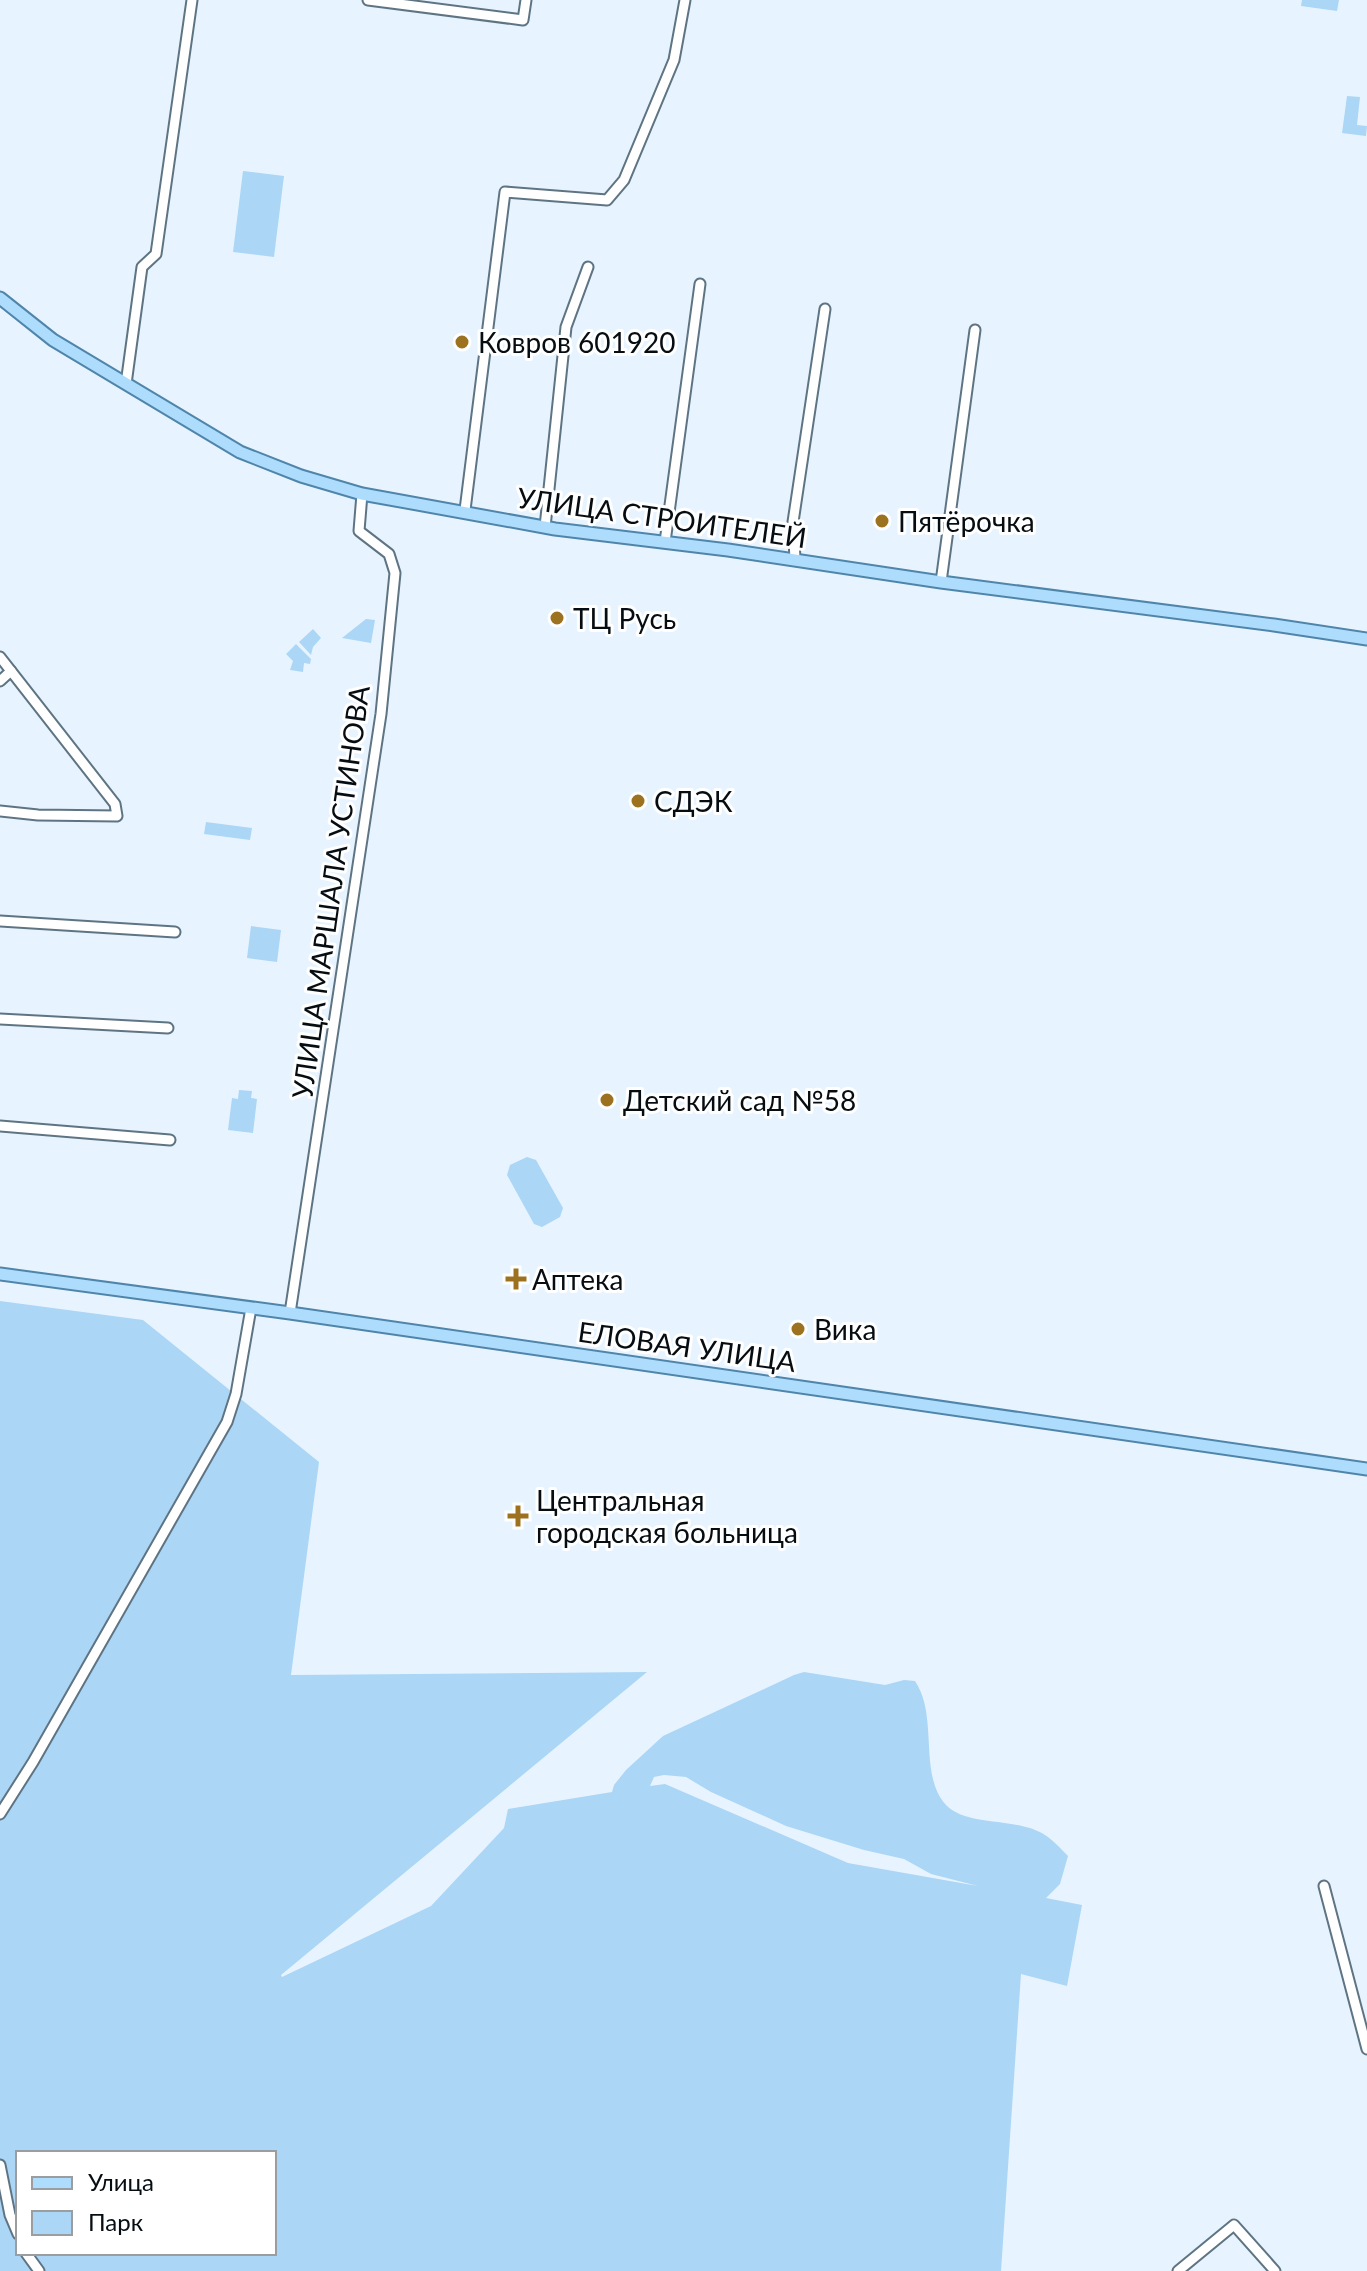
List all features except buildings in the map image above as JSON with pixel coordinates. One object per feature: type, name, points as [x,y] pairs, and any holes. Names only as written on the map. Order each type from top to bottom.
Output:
[{"type":"main road","name":"УЛИЦА СТРОИТЕЛЕЙ","points":[[0,298],[53,340],[240,452],[301,476],[362,494],[465,510],[545,527],[1367,639]]},
{"type":"main road","name":"ЕЛОВАЯ УЛИЦА","points":[[0,1274],[1367,1469]]},
{"type":"street","points":[[126,384],[142,267],[156,254],[192,0]]},
{"type":"street","points":[[368,0],[523,20],[526,0]]},
{"type":"street","points":[[465,510],[505,192],[607,200],[624,180],[674,60],[685,0]]},
{"type":"street","points":[[545,527],[566,327],[588,267]]},
{"type":"street","points":[[665,542],[700,284]]},
{"type":"street","points":[[795,559],[793,522],[825,309]]},
{"type":"street","points":[[941,582],[975,330]]},
{"type":"street","name":"УЛИЦА МАРШАЛА УСТИНОВА","points":[[290,1313],[381,714],[395,573],[389,554],[359,531],[362,494]]},
{"type":"street","points":[[0,657],[115,804],[117,816],[0,811]]},
{"type":"street","points":[[0,681],[11,671]]},
{"type":"street","points":[[0,921],[175,932]]},
{"type":"street","points":[[0,1019],[168,1028]]},
{"type":"street","points":[[0,1126],[170,1140]]},
{"type":"street","points":[[0,1814],[33,1762],[227,1422],[236,1394],[251,1308]]},
{"type":"street","points":[[1324,1886],[1367,2049]]},
{"type":"street","points":[[0,2165],[16,2229]]},
{"type":"street","points":[[1178,2271],[1234,2225],[1275,2271]]},
{"type":"green space","points":[[1302,0],[1339,0],[1337,11],[1301,6]]},
{"type":"green space","points":[[1347,96],[1360,97],[1357,125],[1367,126],[1366,136],[1342,133]]},
{"type":"green space","points":[[243,171],[284,176],[274,257],[233,252]]},
{"type":"green space","points":[[366,619],[375,620],[371,643],[342,638]]},
{"type":"green space","points":[[313,629],[321,638],[311,655],[299,642]]},
{"type":"green space","points":[[296,644],[311,659],[310,664],[304,663],[303,672],[290,670],[293,661],[286,654]]},
{"type":"green space","points":[[206,822],[252,828],[250,840],[204,834]]},
{"type":"green space","points":[[251,926],[281,930],[277,962],[247,958]]},
{"type":"green space","points":[[239,1090],[252,1091],[251,1098],[257,1099],[253,1133],[228,1130],[232,1098],[238,1099]]},
{"type":"green space","points":[[527,1157],[536,1160],[563,1208],[560,1217],[542,1227],[534,1224],[507,1175],[510,1165]]},
{"type":"green space","points":[[0,1301],[143,1320],[319,1462],[291,1675],[647,1672],[282,1977],[431,1906],[504,1828],[508,1809],[612,1792],[626,1770],[663,1736],[804,1672],[885,1685],[904,1680],[915,1681],[926,1711],[933,1778],[946,1805],[967,1816],[1034,1829],[1048,1837],[1068,1856],[1060,1884],[1046,1898],[1082,1905],[1067,1986],[1021,1974],[1001,2271],[0,2271]],"holes":[[[654,1777],[686,1777],[711,1792],[786,1826],[904,1859],[931,1874],[978,1886],[848,1863],[665,1784],[650,1786]]]},
{"type":"place","name":"Ковров 601920","points":[[462,342]]},
{"type":"place","name":"Пятёрочка","points":[[882,521]]},
{"type":"place","name":"ТЦ Русь","points":[[557,618]]},
{"type":"place","name":"СДЭК","points":[[638,801]]},
{"type":"place","name":"Детский сад №58","points":[[607,1100]]},
{"type":"place","name":"Аптека","points":[[516,1279]]},
{"type":"place","name":"Вика","points":[[798,1329]]},
{"type":"place","name":"Центральная городская больница","points":[[518,1516]]}]
